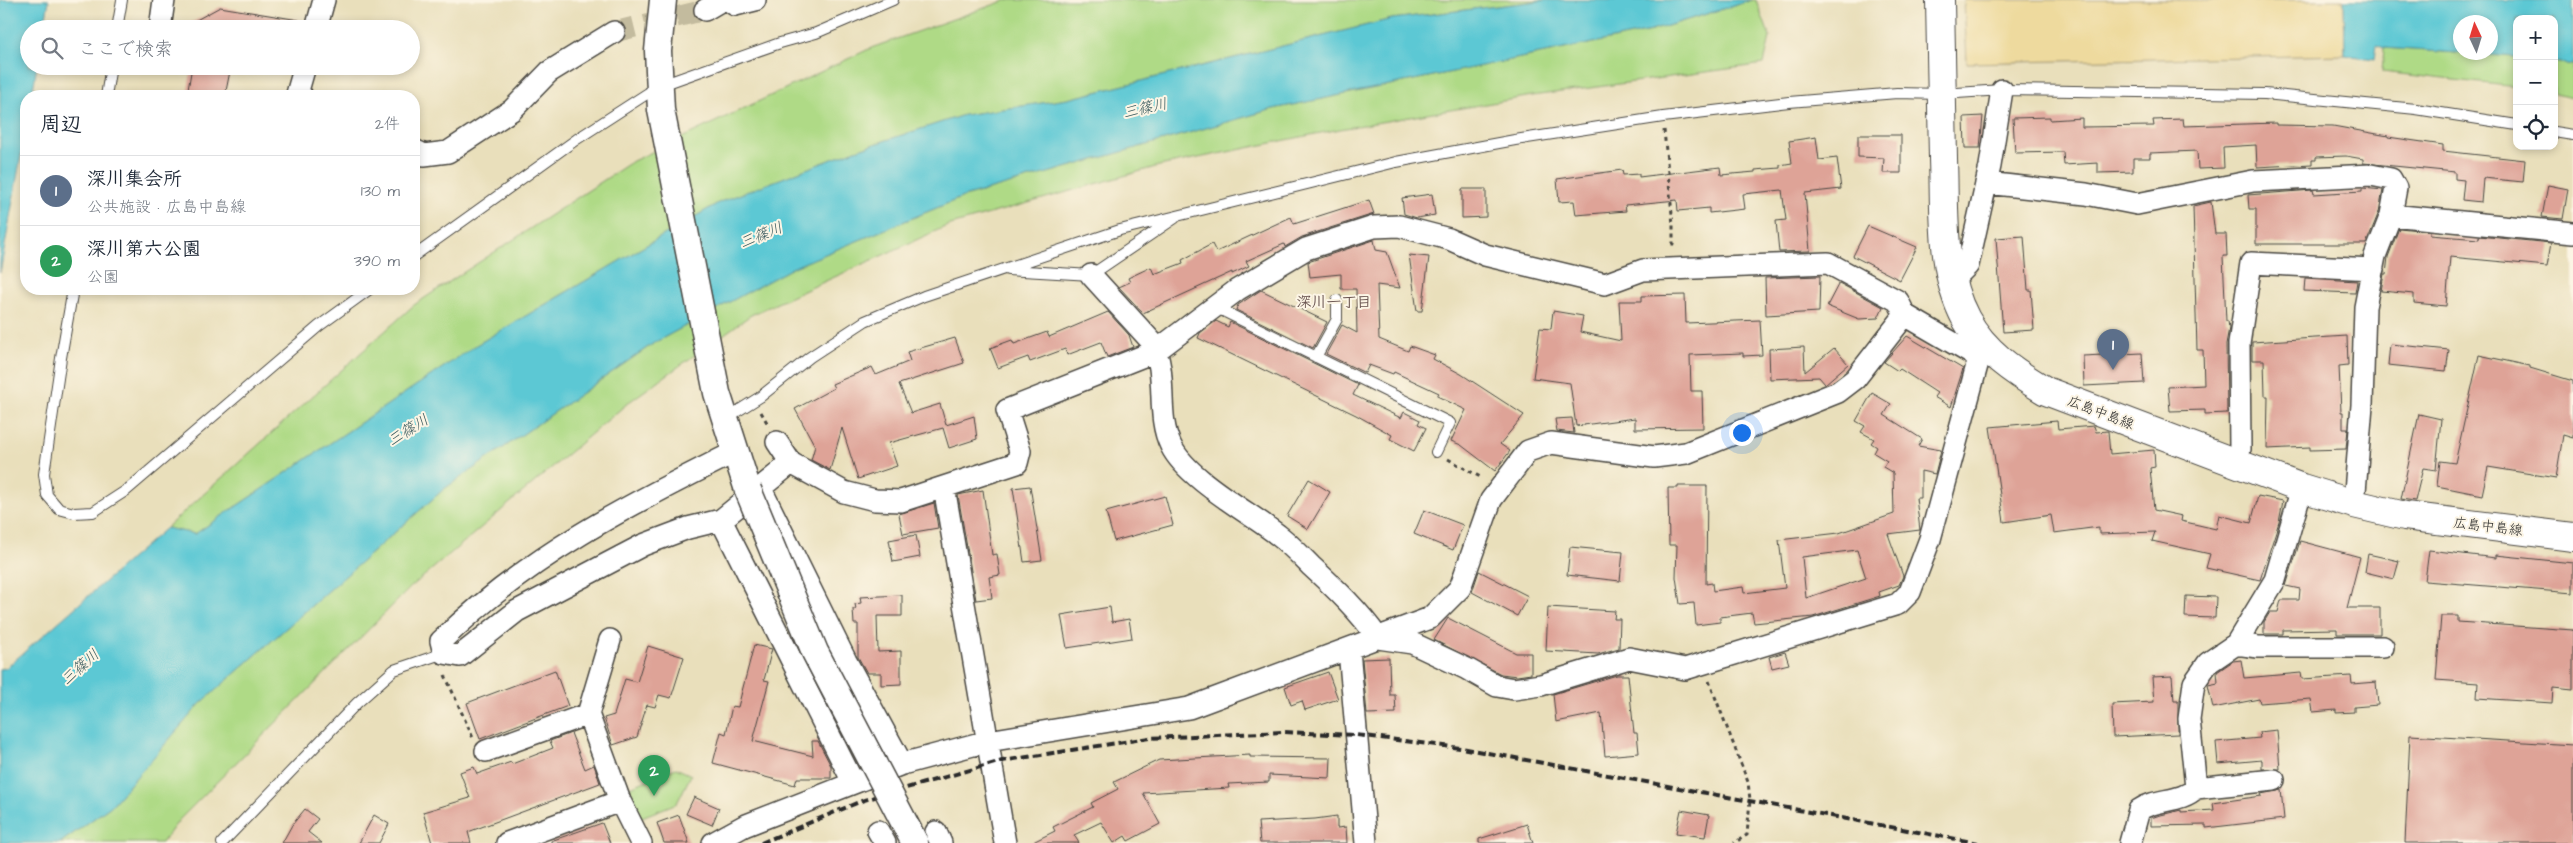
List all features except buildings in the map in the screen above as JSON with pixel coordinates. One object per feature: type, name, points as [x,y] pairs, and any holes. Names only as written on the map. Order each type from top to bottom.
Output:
[{"type":"main road","name":"広島中島線","points":[[1940,0],[1946,238],[1952,281],[1965,318],[1984,354],[2046,391],[2302,488],[2354,504],[2405,516],[2573,537]]},
{"type":"street","points":[[161,20],[164,0]]},
{"type":"street","points":[[318,20],[324,0]]},
{"type":"street","points":[[663,0],[658,51],[660,98],[717,393],[724,420],[735,452],[754,490],[902,764]]},
{"type":"street","points":[[728,0],[736,5],[755,0]]},
{"type":"street","points":[[420,154],[424,156],[448,152],[512,110],[549,72],[614,32]]},
{"type":"street","points":[[298,90],[302,75]]},
{"type":"street","points":[[1952,281],[1968,265],[1986,183],[2002,90]]},
{"type":"street","points":[[1986,183],[2086,194],[2137,204],[2253,180],[2371,175],[2391,179],[2396,188],[2391,215],[2373,268],[2365,307],[2362,405],[2354,504]]},
{"type":"street","points":[[2391,215],[2573,233]]},
{"type":"street","points":[[777,442],[791,463],[844,492],[875,500],[901,501],[1017,463],[1020,451],[1007,410],[1156,351],[1237,290],[1306,249],[1374,227],[1399,226],[1424,232],[1449,239],[1486,255],[1605,284],[1643,270],[1828,264],[1898,301],[1905,315],[1984,354],[1930,539],[1910,592],[1898,604],[1685,669],[1629,658],[1541,685],[1514,689],[1497,686],[1467,669],[1412,643],[1378,638],[1360,613],[1280,536],[1186,466],[1171,446],[1163,412],[1162,372],[1156,351],[1152,342],[1091,275]]},
{"type":"street","points":[[2235,462],[2240,449],[2239,344],[2251,263],[2373,268]]},
{"type":"street","points":[[712,843],[744,826],[902,764],[988,741],[1055,728],[1189,708],[1349,650],[1430,618],[1460,588],[1491,500],[1528,451],[1551,443],[1654,457],[1686,453],[1838,392],[1855,379],[1905,315]]},
{"type":"street","points":[[735,452],[602,520],[521,573],[476,607],[441,641],[444,653],[460,656],[517,611],[642,545],[688,528],[721,520],[754,490],[791,463]]},
{"type":"street","points":[[944,488],[1005,843]]},
{"type":"street","points":[[2196,788],[2189,719],[2194,683],[2208,663],[2236,644],[2274,580],[2302,488]]},
{"type":"street","points":[[754,490],[815,652],[931,839]]},
{"type":"street","points":[[721,520],[853,782]]},
{"type":"street","points":[[610,640],[588,714],[620,801],[641,843]]},
{"type":"street","points":[[2236,644],[2258,647],[2383,647]]},
{"type":"street","points":[[1349,650],[1366,843]]},
{"type":"street","points":[[486,751],[588,714]]},
{"type":"street","points":[[2130,843],[2139,810],[2148,804],[2189,796],[2196,788],[2274,780]]},
{"type":"street","points":[[507,843],[620,801]]},
{"type":"lane","points":[[119,20],[122,0]]},
{"type":"lane","points":[[420,252],[577,139],[660,98],[780,43],[816,33],[893,0]]},
{"type":"lane","points":[[107,90],[110,75]]},
{"type":"lane","points":[[724,420],[760,397],[810,357],[865,321],[924,296],[1120,230],[1396,162],[1515,140],[1663,117],[1942,87],[2002,90],[2264,94],[2416,109],[2513,124]]},
{"type":"lane","points":[[2558,133],[2573,135]]},
{"type":"lane","points":[[1004,270],[1091,275],[1171,222],[1178,215]]},
{"type":"lane","points":[[72,295],[44,474],[47,495],[59,508],[74,513],[93,512],[127,490],[320,326],[362,295]]},
{"type":"lane","points":[[1316,357],[1337,319],[1337,300]]},
{"type":"lane","points":[[1215,307],[1450,423],[1436,452]]},
{"type":"lane","points":[[222,843],[357,703],[394,670],[444,653]]},
{"type":"path","points":[[1664,123],[1673,225],[1672,269]]},
{"type":"path","points":[[1436,452],[1500,488]]},
{"type":"path","points":[[1703,664],[1748,782],[1750,800],[1747,835],[1734,843]]},
{"type":"path","points":[[445,675],[466,724]]},
{"type":"green space","points":[[1007,0],[1546,0],[1392,19],[1068,99],[964,115],[856,150],[720,202],[478,344],[195,534],[166,528],[414,305],[633,161],[871,48]]},
{"type":"green space","points":[[1756,0],[1770,37],[1764,64],[1532,96],[1340,129],[1159,166],[947,226],[751,315],[629,402],[411,587],[179,820],[162,843],[60,843],[111,806],[200,704],[444,489],[654,343],[794,267],[963,197],[1273,109],[1651,31]]},
{"type":"green space","points":[[2384,48],[2453,53],[2453,60],[2498,60],[2498,56],[2513,57],[2513,87],[2382,72]]},
{"type":"green space","points":[[2558,63],[2573,65],[2573,98],[2558,95]]},
{"type":"green space","points":[[676,768],[691,775],[677,803],[637,819],[626,789]]},
{"type":"sand","points":[[1964,0],[2344,0],[2345,55],[1967,63]]},
{"type":"water","points":[[0,0],[49,0],[46,20],[20,20],[20,75],[36,75],[33,90],[20,90],[20,161],[0,273]]},
{"type":"water","name":"三篠川","points":[[1546,0],[1752,0],[1651,31],[1273,109],[963,197],[794,267],[654,343],[444,489],[200,704],[111,806],[60,843],[0,843],[0,669],[6,668],[166,528],[195,534],[478,344],[720,202],[856,150],[964,115],[1068,99],[1392,19]]},
{"type":"water","points":[[2344,0],[2573,0],[2573,65],[2558,63],[2558,15],[2513,15],[2513,57],[2498,56],[2498,15],[2453,15],[2453,53],[2384,48],[2376,45],[2374,59],[2345,55]]},
{"type":"tunnel","points":[[614,32],[705,10]]},
{"type":"railway","points":[[761,843],[864,800],[1002,761],[1149,738],[1283,732],[1356,735],[1461,748],[1978,843]]},
{"type":"place","name":"深川集会所","points":[[2113,370]]},
{"type":"place","name":"深川第六公園","points":[[654,796]]},
{"type":"district","name":"深川一丁目","points":[[1334,302]]}]
